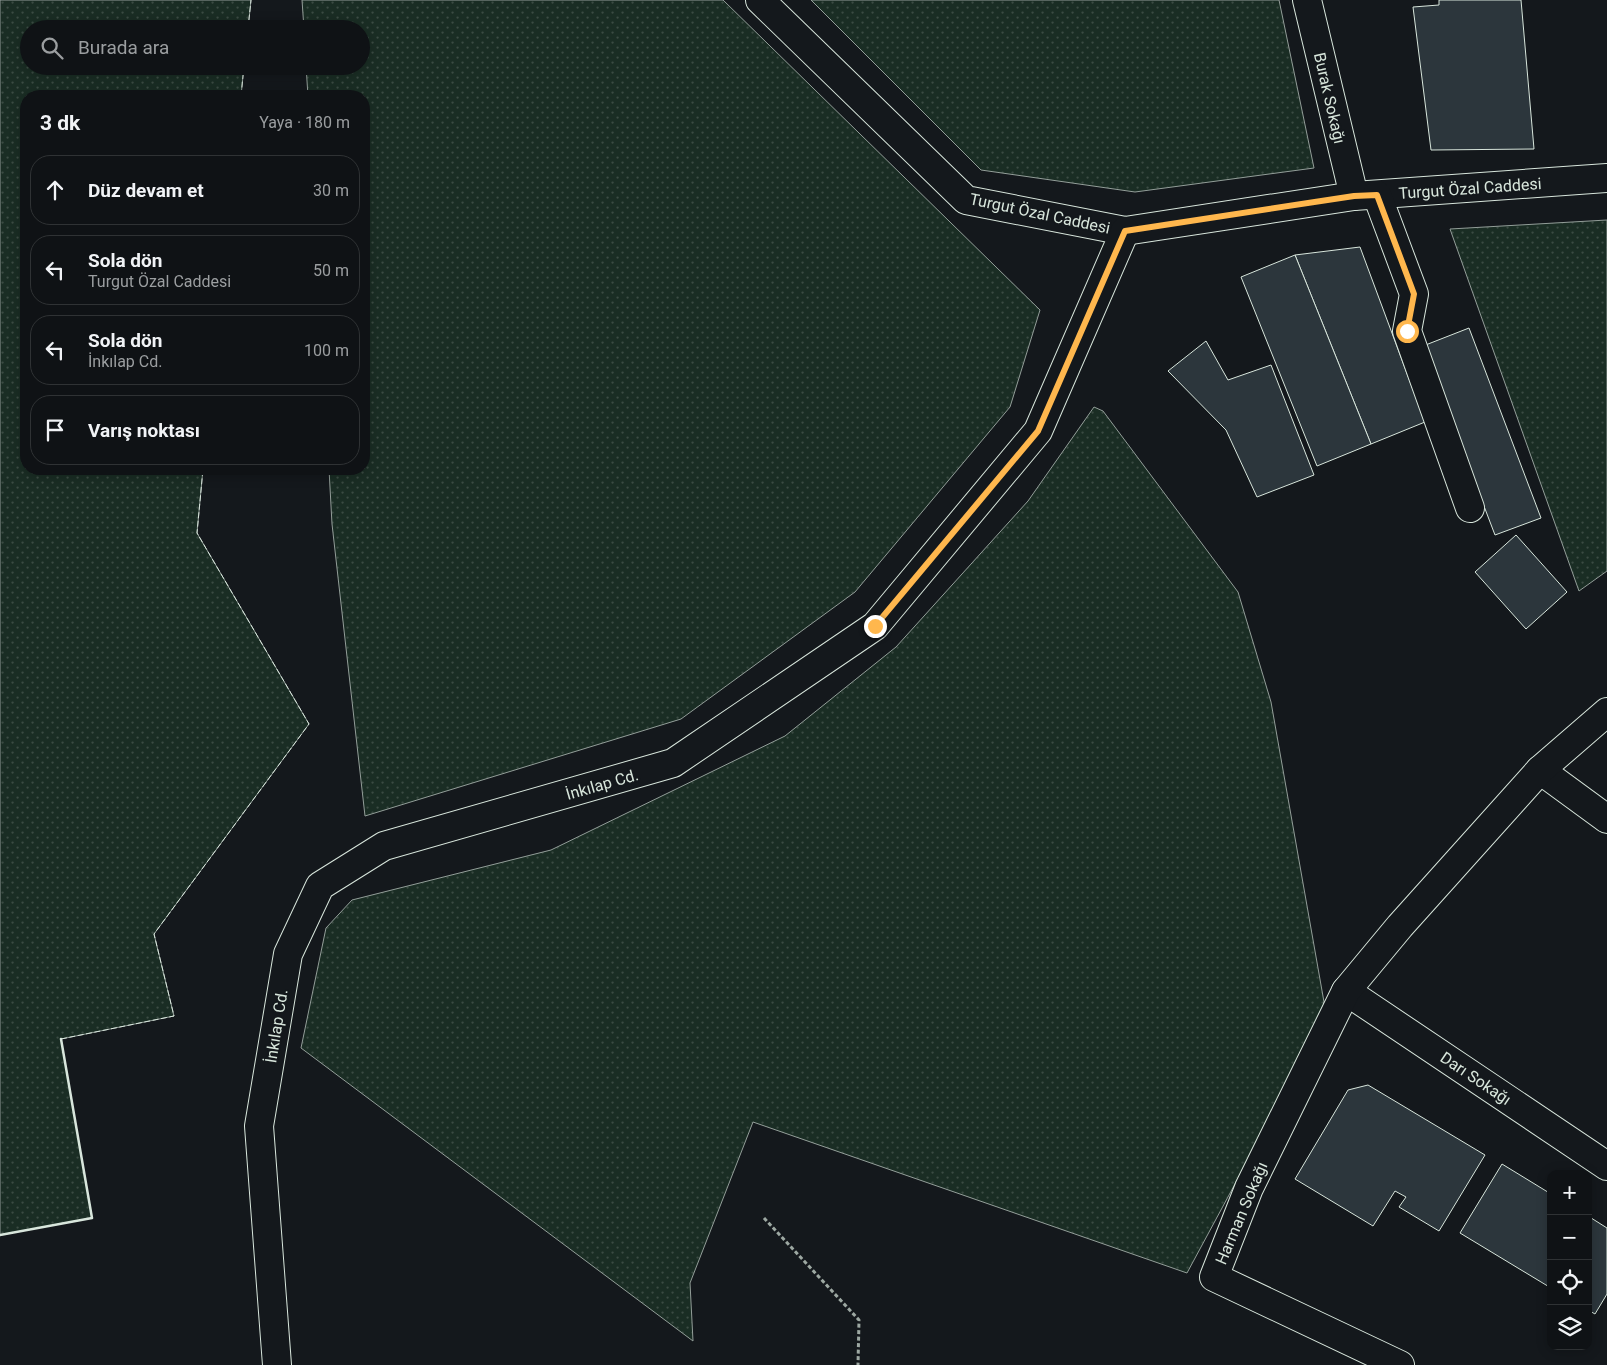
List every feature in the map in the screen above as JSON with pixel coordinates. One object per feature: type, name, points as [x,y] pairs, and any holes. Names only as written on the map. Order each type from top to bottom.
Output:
[{"type":"street","name":"Turgut Özal Caddesi","points":[[760,0],[966,200],[1125,231],[1366,196],[1607,178]]},
{"type":"street","name":"Burak Sokağı","points":[[1307,0],[1366,196],[1414,294],[1407,331],[1470,508]]},
{"type":"street","name":"İnkılap Cd.","points":[[277,1365],[259,1126],[288,954],[320,886],[384,846],[673,763],[875,626],[1038,431],[1125,231]]},
{"type":"street","points":[[1346,991],[1400,926],[1540,770],[1607,712]]},
{"type":"street","points":[[1540,770],[1607,819]]},
{"type":"street","name":"Darı Sokağı","points":[[1346,991],[1607,1166]]},
{"type":"street","name":"Harman Sokağı","points":[[1346,991],[1249,1188],[1214,1277],[1400,1365]]},
{"type":"path","points":[[764,1218],[859,1320],[858,1365]]},
{"type":"green space","points":[[0,0],[251,0],[249,20],[20,20],[20,75],[243,75],[242,90],[20,90],[20,475],[202,475],[197,533],[309,724],[154,934],[174,1016],[61,1039],[92,1218],[0,1235]]},
{"type":"green space","points":[[302,0],[723,0],[1040,310],[1010,407],[855,592],[681,719],[365,816],[332,524],[329,475],[370,475],[370,90],[308,90],[307,75],[370,75],[370,20],[303,20]]},
{"type":"green space","points":[[811,0],[1279,0],[1314,168],[1135,192],[981,170]]},
{"type":"green space","points":[[1607,220],[1607,571],[1579,591],[1450,229]]},
{"type":"green space","points":[[1094,407],[1103,411],[1238,592],[1271,702],[1324,1002],[1319,1028],[1187,1273],[753,1122],[690,1283],[693,1341],[301,1048],[326,928],[352,900],[551,850],[785,736],[896,647],[1028,501]]},
{"type":"building","points":[[1439,0],[1521,0],[1534,149],[1431,150],[1413,7],[1439,5]]},
{"type":"building","points":[[1360,247],[1425,422],[1371,444],[1295,255]]},
{"type":"building","points":[[1295,255],[1371,444],[1317,466],[1241,277]]},
{"type":"building","points":[[1469,328],[1541,518],[1495,535],[1423,346]]},
{"type":"building","points":[[1206,341],[1228,380],[1271,365],[1314,475],[1257,497],[1226,430],[1168,371]]},
{"type":"building","points":[[1516,535],[1567,592],[1526,629],[1475,572]]},
{"type":"building","points":[[1368,1085],[1485,1155],[1439,1231],[1399,1207],[1406,1197],[1395,1191],[1373,1226],[1295,1179],[1348,1090]]},
{"type":"building","points":[[1502,1164],[1547,1192],[1547,1286],[1460,1233]]},
{"type":"building","points":[[1592,1219],[1607,1228],[1607,1294],[1595,1314],[1592,1312]]},
{"type":"fence","points":[[249,20],[251,0]]},
{"type":"fence","points":[[242,90],[243,75]]},
{"type":"fence","points":[[61,1039],[174,1016],[154,934],[309,724],[197,533],[202,475]]},
{"type":"wall","points":[[0,1235],[92,1218],[61,1039]]},
{"type":"route","points":[[875,626],[1038,431],[1125,231],[1354,196],[1377,195],[1414,294],[1407,331]]}]
